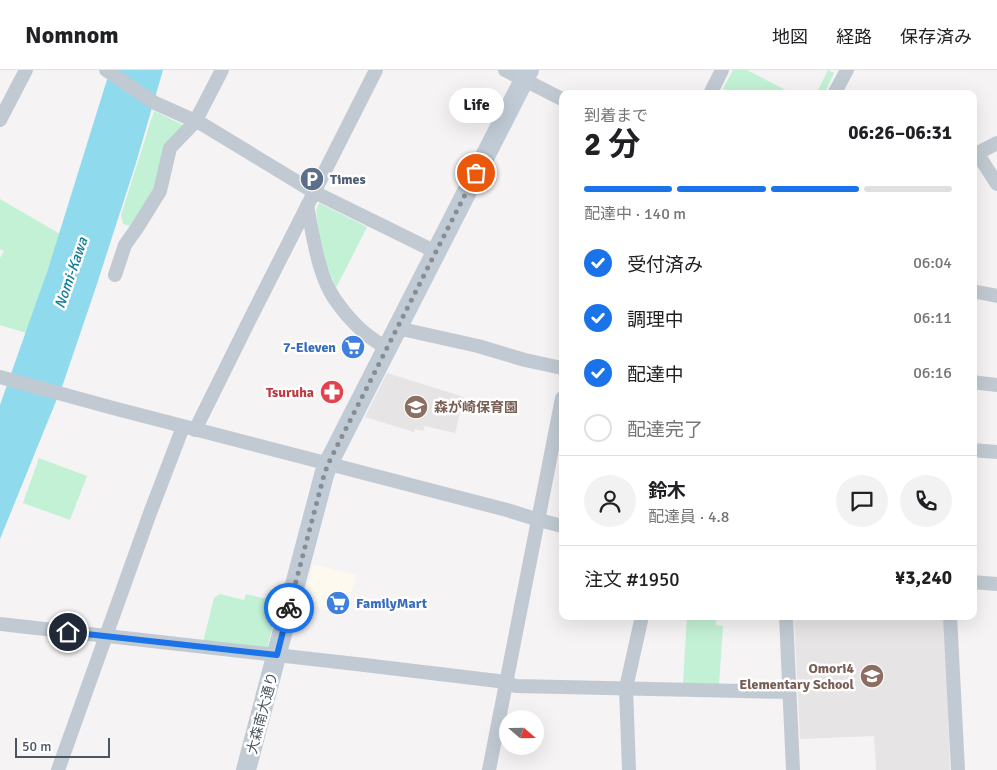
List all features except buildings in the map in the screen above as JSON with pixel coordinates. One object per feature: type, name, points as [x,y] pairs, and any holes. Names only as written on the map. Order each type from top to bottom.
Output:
[{"type":"street","points":[[0,120],[26,70]]},
{"type":"street","points":[[107,70],[155,103],[202,124],[314,192],[436,252]]},
{"type":"street","points":[[115,275],[125,245],[160,191],[170,148],[195,122],[222,70]]},
{"type":"street","points":[[58,770],[150,513],[189,428],[307,206],[376,70]]},
{"type":"street","points":[[505,70],[527,75],[559,97]]},
{"type":"street","points":[[712,90],[722,70]]},
{"type":"street","points":[[836,90],[847,70]]},
{"type":"street","name":"大森南大通り","points":[[246,770],[328,464],[527,75]]},
{"type":"street","points":[[977,154],[997,143]]},
{"type":"street","points":[[977,158],[997,184]]},
{"type":"street","points":[[307,206],[321,268],[334,298],[363,333],[387,348]]},
{"type":"street","points":[[977,291],[997,296]]},
{"type":"street","points":[[397,328],[478,346],[559,367]]},
{"type":"street","points":[[4,378],[559,525]]},
{"type":"street","points":[[977,383],[997,385]]},
{"type":"street","points":[[489,770],[559,414]]},
{"type":"street","points":[[977,450],[997,452]]},
{"type":"street","points":[[977,582],[997,584]]},
{"type":"street","points":[[629,770],[626,688],[641,620]]},
{"type":"street","points":[[786,620],[793,770]]},
{"type":"street","points":[[950,620],[958,770]]},
{"type":"street","points":[[0,624],[277,655],[498,682],[516,686],[789,692]]},
{"type":"shaded area","name":"森が崎保育園","points":[[387,373],[464,397],[455,433],[425,426],[423,431],[415,429],[414,432],[365,417]]},
{"type":"shaded area","points":[[313,564],[356,575],[346,615],[303,604]]},
{"type":"shaded area","name":"Omori4 Elementary School","points":[[794,620],[945,620],[950,770],[876,770],[874,736],[800,739]]},
{"type":"green space","points":[[733,70],[747,70],[785,90],[725,90],[723,89]]},
{"type":"green space","points":[[828,70],[834,73],[826,90],[818,90]]},
{"type":"green space","points":[[154,111],[185,126],[154,190],[131,226],[123,224],[121,215]]},
{"type":"green space","points":[[0,199],[60,234],[26,333],[0,325],[0,258],[4,251],[0,249]]},
{"type":"green space","points":[[319,203],[367,227],[336,288],[326,263],[320,237],[316,210]]},
{"type":"green space","points":[[39,458],[87,476],[70,520],[23,503]]},
{"type":"green space","points":[[220,594],[244,600],[246,594],[279,602],[267,648],[203,642],[214,598]]},
{"type":"green space","points":[[687,620],[716,620],[716,625],[723,626],[719,685],[683,683]]},
{"type":"water","name":"Nomi-Kawa","points":[[110,70],[163,70],[136,163],[63,384],[0,539],[0,405],[49,266]]},
{"type":"way so far","points":[[289,608],[328,464],[476,173]]},
{"type":"place","name":"Life","points":[[476,173]]},
{"type":"place","name":"Times","points":[[312,179]]},
{"type":"place","name":"7-Eleven","points":[[353,347]]},
{"type":"place","name":"Tsuruha","points":[[332,392]]},
{"type":"place","name":"森が崎保育園","points":[[416,407]]},
{"type":"place","name":"FamilyMart","points":[[338,603]]},
{"type":"place","name":"Omori4 Elementary School","points":[[872,676]]},
{"type":"route","points":[[68,632],[277,655],[289,608]]}]
